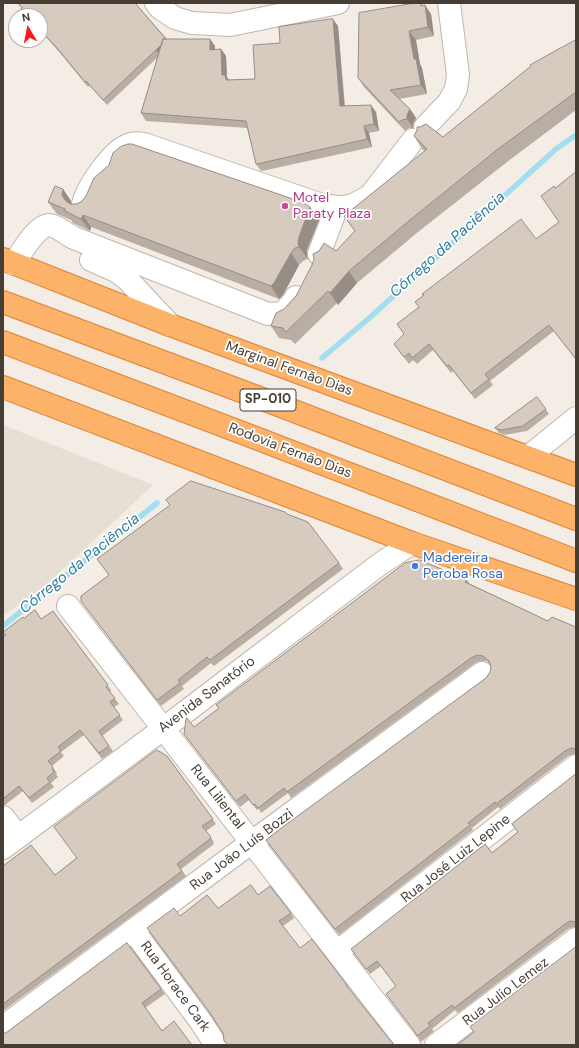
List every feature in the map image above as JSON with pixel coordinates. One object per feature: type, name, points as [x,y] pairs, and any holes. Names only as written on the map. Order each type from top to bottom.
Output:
[{"type":"highway","name":"Marginal Fernão Dias","points":[[9,262],[170,325],[576,475]]},
{"type":"highway","name":"SP-010","points":[[3,302],[274,402],[576,519]]},
{"type":"highway","name":"Rodovia Fernão Dias","points":[[3,342],[576,561]]},
{"type":"highway","points":[[3,387],[412,543],[576,599]]},
{"type":"street","points":[[156,3],[160,8],[175,18],[192,23],[230,25],[338,3]]},
{"type":"street","points":[[83,204],[86,194],[97,175],[108,161],[128,144],[137,143],[144,144],[322,205],[337,207],[355,204],[370,196],[419,133],[449,102],[456,89],[458,75],[449,3]]},
{"type":"street","points":[[319,254],[337,207]]},
{"type":"street","points":[[9,262],[24,249],[38,231],[44,226],[48,225],[268,314],[283,313],[294,302],[307,277]]},
{"type":"street","points":[[75,236],[72,247],[74,251],[116,271],[128,280],[170,325]]},
{"type":"street","points":[[528,457],[576,418]]},
{"type":"street","name":"Avenida Sanatório","points":[[10,842],[380,564],[412,543]]},
{"type":"street","name":"Rua Liliental","points":[[68,606],[409,1045]]},
{"type":"street","name":"Rua João Luís Bozzi","points":[[3,1027],[482,673]]},
{"type":"street","name":"Rua José Luiz Lepine","points":[[337,952],[576,766]]},
{"type":"street","points":[[3,818],[10,842]]},
{"type":"street","name":"Rua Horace Cark","points":[[133,930],[201,1022],[216,1045]]},
{"type":"street","name":"Rua Julio Lemez","points":[[436,1045],[576,939]]},
{"type":"shaded area","points":[[3,425],[153,485],[35,595],[3,615]]},
{"type":"building","points":[[18,3],[135,3],[166,39],[163,39],[162,44],[103,100],[86,81],[85,82],[48,38],[48,8],[22,8]]},
{"type":"building","points":[[421,3],[421,6],[425,5],[428,27],[409,31],[421,85],[390,90],[410,109],[407,119],[399,122],[358,78],[359,13]]},
{"type":"building","points":[[333,19],[340,106],[371,105],[374,124],[364,126],[367,139],[256,164],[246,121],[141,113],[163,39],[210,39],[210,50],[221,49],[222,75],[225,75],[226,80],[255,79],[253,45],[280,43],[279,27]]},
{"type":"building","points":[[576,40],[576,92],[498,149],[410,220],[349,271],[330,293],[328,291],[286,332],[283,328],[271,326],[276,313],[284,309],[296,296],[312,265],[314,259],[313,254],[319,251],[324,243],[336,251],[355,231],[344,216],[427,149],[414,136],[417,127],[426,124],[443,137],[531,66],[530,65]]},
{"type":"building","points":[[132,144],[290,198],[310,207],[299,237],[299,247],[295,248],[291,253],[274,283],[271,286],[83,215],[81,219],[65,211],[65,209],[48,202],[55,186],[63,189],[62,195],[70,204],[77,204],[82,201],[86,196],[94,178],[109,165],[113,153],[120,147]]},
{"type":"building","points":[[576,172],[576,359],[549,325],[485,374],[489,379],[471,393],[449,365],[447,366],[429,344],[412,358],[409,353],[404,357],[394,344],[404,334],[397,324],[419,307],[415,302],[424,295],[422,294],[521,219],[536,239],[559,222],[541,196],[554,186],[555,188]]},
{"type":"building","points":[[537,397],[546,409],[523,426],[501,430],[495,428]]},
{"type":"building","points":[[191,481],[285,512],[308,522],[339,563],[210,660],[207,657],[178,680],[180,683],[157,700],[81,601],[81,596],[109,575],[97,559],[170,505],[166,500]]},
{"type":"building","points":[[420,560],[467,580],[465,582],[548,621],[552,617],[576,627],[576,749],[571,748],[565,751],[496,804],[495,802],[468,823],[470,825],[335,929],[266,840],[486,678],[491,667],[489,661],[483,656],[477,655],[471,658],[287,792],[284,788],[258,808],[255,804],[253,805],[245,794],[236,801],[184,734],[186,719],[187,718],[194,727],[219,708],[216,705],[405,563]]},
{"type":"building","points":[[35,610],[41,619],[53,611],[108,685],[106,687],[115,698],[110,702],[120,715],[99,731],[109,746],[99,753],[80,730],[58,747],[61,751],[48,761],[53,767],[52,769],[54,772],[47,778],[50,782],[29,798],[19,786],[3,799],[3,637],[6,635],[3,632]]},
{"type":"building","points":[[157,750],[167,756],[213,819],[202,826],[211,837],[210,839],[177,864],[182,871],[3,1004],[3,866],[31,845],[55,875],[77,858],[54,827]]},
{"type":"building","points":[[576,774],[576,922],[570,921],[565,924],[454,1008],[452,1005],[428,1023],[430,1026],[417,1036],[386,994],[396,986],[377,961],[366,969],[351,949],[485,844],[492,853],[518,832],[512,824]]},
{"type":"building","points":[[251,885],[258,895],[270,886],[291,913],[279,921],[300,948],[312,939],[346,985],[394,1045],[228,1045],[224,1041],[223,1033],[208,1010],[147,928],[174,908],[180,916],[207,895],[218,908]]},
{"type":"building","points":[[127,943],[161,989],[142,1003],[162,1031],[174,1021],[192,1045],[3,1045],[3,1034]]},
{"type":"building","points":[[576,947],[576,1045],[457,1045],[474,1032],[470,1027]]},
{"type":"waterway","name":"Córrego da Paciência","points":[[322,358],[367,320],[556,149],[576,135]]},
{"type":"waterway","name":"Córrego da Paciência","points":[[3,626],[157,503]]},
{"type":"place","name":"Motel Paraty Plaza","points":[[285,206]]},
{"type":"place","name":"Madereira Peroba Rosa","points":[[415,566]]}]
